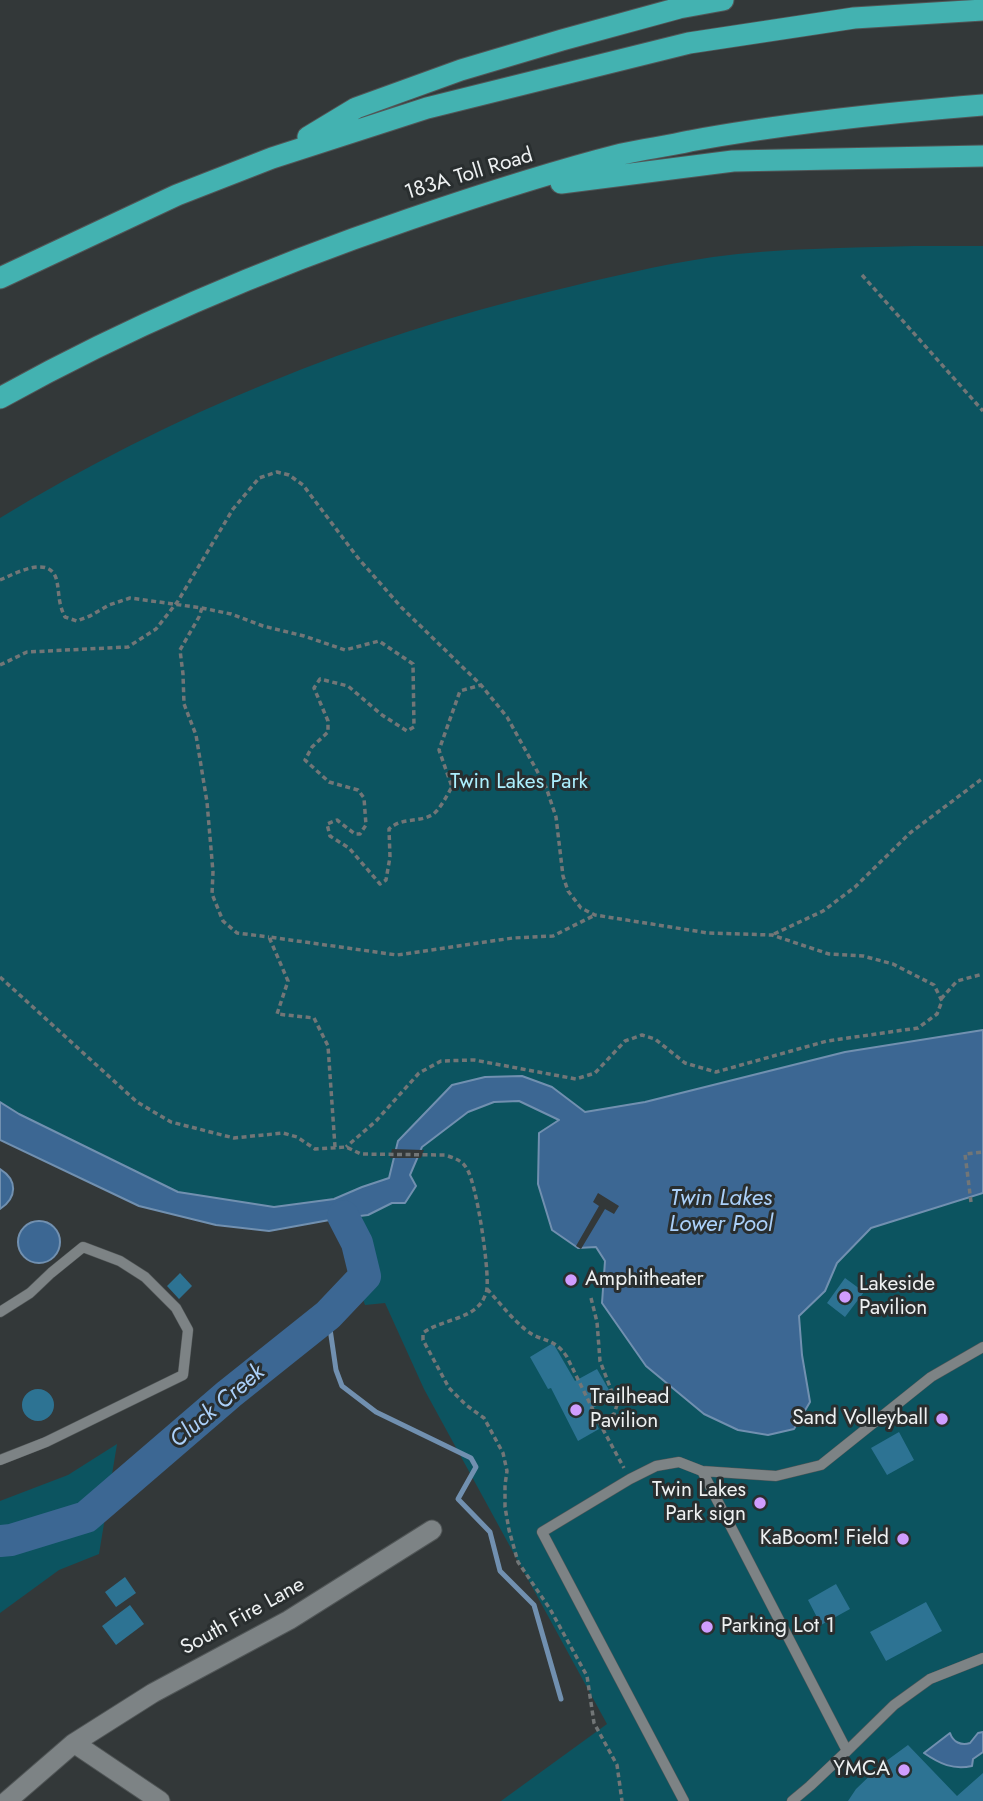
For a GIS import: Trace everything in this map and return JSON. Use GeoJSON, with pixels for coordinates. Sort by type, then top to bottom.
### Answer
{"type":"FeatureCollection","features":[{"type":"Feature","properties":{"kind":"highway"},"geometry":{"type":"LineString","coordinates":[[272,158],[356,108],[461,70],[679,8],[723,0]]}},
{"type":"Feature","properties":{"kind":"highway"},"geometry":{"type":"LineString","coordinates":[[0,278],[177,195],[272,158],[427,108],[689,43],[854,18],[983,10]]}},
{"type":"Feature","properties":{"kind":"highway","name":"183A Toll Road"},"geometry":{"type":"LineString","coordinates":[[0,398],[139,327],[229,286],[339,243],[499,190],[624,154],[748,130],[891,112],[983,105]]}},
{"type":"Feature","properties":{"kind":"highway"},"geometry":{"type":"LineString","coordinates":[[499,190],[733,161],[983,156]]}},
{"type":"Feature","properties":{"kind":"street","name":"South Fire Lane"},"geometry":{"type":"LineString","coordinates":[[7,1801],[74,1743],[153,1693],[289,1620],[432,1530]]}},
{"type":"Feature","properties":{"kind":"street"},"geometry":{"type":"LineString","coordinates":[[74,1743],[160,1801]]}},
{"type":"Feature","properties":{"kind":"lane"},"geometry":{"type":"LineString","coordinates":[[0,1312],[30,1293],[83,1248],[120,1261],[145,1277],[176,1308],[188,1330],[183,1375],[46,1442],[0,1460]]}},
{"type":"Feature","properties":{"kind":"lane"},"geometry":{"type":"LineString","coordinates":[[684,1801],[542,1532],[656,1466],[679,1462],[702,1471],[776,1476],[821,1465],[931,1377],[983,1347]]}},
{"type":"Feature","properties":{"kind":"lane"},"geometry":{"type":"LineString","coordinates":[[702,1471],[847,1751]]}},
{"type":"Feature","properties":{"kind":"lane"},"geometry":{"type":"LineString","coordinates":[[792,1801],[894,1705],[930,1679],[983,1658]]}},
{"type":"Feature","properties":{"kind":"path"},"geometry":{"type":"LineString","coordinates":[[862,275],[983,411]]}},
{"type":"Feature","properties":{"kind":"path"},"geometry":{"type":"LineString","coordinates":[[0,665],[27,652],[128,647],[156,629],[175,604],[233,509],[259,478],[277,472],[289,475],[303,485],[358,558],[401,607],[481,685],[507,717],[546,787],[556,817],[563,876],[568,891],[582,908],[595,915],[708,933],[772,935],[829,954],[863,956],[893,964],[934,985],[942,1002],[937,1014],[918,1028],[827,1041],[716,1072],[685,1063],[655,1039],[642,1035],[625,1041],[595,1073],[576,1079],[474,1060],[441,1061],[419,1073],[376,1121],[346,1147]]}},
{"type":"Feature","properties":{"kind":"path"},"geometry":{"type":"LineString","coordinates":[[0,580],[36,566],[48,568],[55,575],[60,606],[65,617],[77,621],[130,598],[231,614],[345,650],[379,641],[413,664],[414,727],[407,731],[382,715],[348,686],[320,679],[314,688],[328,721],[328,732],[312,747],[305,760],[329,782],[359,790],[364,798],[366,825],[360,834],[355,834],[337,820],[327,824],[330,836],[349,848],[380,884],[386,880],[390,857],[389,829],[396,822],[418,820],[435,814],[452,787],[439,750],[460,691],[481,685]]}},
{"type":"Feature","properties":{"kind":"path"},"geometry":{"type":"LineString","coordinates":[[202,608],[180,650],[184,704],[196,735],[207,802],[213,872],[212,894],[223,920],[237,933],[397,955],[513,938],[553,936],[595,915]]}},
{"type":"Feature","properties":{"kind":"path"},"geometry":{"type":"LineString","coordinates":[[772,935],[824,911],[855,887],[911,833],[983,778]]}},
{"type":"Feature","properties":{"kind":"path"},"geometry":{"type":"LineString","coordinates":[[268,937],[288,981],[277,1014],[314,1018],[328,1046],[335,1148]]}},
{"type":"Feature","properties":{"kind":"path"},"geometry":{"type":"LineString","coordinates":[[941,999],[957,981],[983,974]]}},
{"type":"Feature","properties":{"kind":"path"},"geometry":{"type":"LineString","coordinates":[[0,977],[137,1102],[171,1122],[234,1138],[283,1133],[297,1137],[315,1149],[346,1147],[360,1154],[445,1155],[457,1158],[469,1171],[483,1236],[487,1289],[482,1303],[471,1311],[429,1328],[424,1333],[423,1340],[449,1388],[484,1418],[503,1453],[507,1471],[505,1507],[518,1562],[550,1609],[587,1676],[594,1723],[617,1765],[622,1801]]}},
{"type":"Feature","properties":{"kind":"path"},"geometry":{"type":"LineString","coordinates":[[971,1202],[965,1154],[983,1152]]}},
{"type":"Feature","properties":{"kind":"path"},"geometry":{"type":"LineString","coordinates":[[487,1289],[523,1328],[535,1337],[554,1342],[561,1348],[630,1479]]}},
{"type":"Feature","properties":{"kind":"path"},"geometry":{"type":"LineString","coordinates":[[591,1298],[597,1322],[600,1361],[617,1405],[614,1414],[600,1424]]}},
{"type":"Feature","properties":{"kind":"green space","name":"Twin Lakes Park"},"geometry":{"type":"Polygon","coordinates":[[[983,246],[983,1801],[501,1801],[607,1724],[424,1389],[385,1303],[365,1305],[335,1219],[314,1201],[274,1207],[178,1192],[19,1114],[0,1102],[0,518],[131,445],[267,383],[337,356],[479,310],[612,277],[713,257],[788,250],[983,246]]]}},
{"type":"Feature","properties":{"kind":"green space"},"geometry":{"type":"Polygon","coordinates":[[[117,1444],[99,1554],[59,1570],[0,1613],[0,1501],[68,1475],[117,1444]]]}},
{"type":"Feature","properties":{"kind":"water","name":"Twin Lakes Lower Pool"},"geometry":{"type":"Polygon","coordinates":[[[983,1030],[983,1193],[871,1228],[837,1263],[825,1291],[799,1316],[810,1402],[794,1429],[768,1435],[738,1430],[704,1414],[646,1366],[602,1303],[605,1261],[596,1247],[578,1248],[552,1230],[538,1184],[539,1133],[559,1120],[519,1101],[494,1102],[468,1112],[422,1147],[410,1175],[416,1186],[405,1203],[392,1203],[368,1215],[269,1231],[216,1225],[139,1206],[0,1140],[0,1102],[19,1114],[178,1192],[274,1207],[334,1199],[389,1178],[398,1141],[452,1085],[485,1077],[522,1076],[552,1087],[585,1112],[645,1102],[845,1052],[983,1030]]]}},
{"type":"Feature","properties":{"kind":"water"},"geometry":{"type":"Polygon","coordinates":[[[0,1169],[10,1178],[13,1189],[10,1200],[0,1209],[0,1169]]]}},
{"type":"Feature","properties":{"kind":"water"},"geometry":{"type":"Polygon","coordinates":[[[39,1221],[54,1227],[60,1242],[54,1257],[39,1263],[24,1257],[18,1242],[24,1227],[39,1221]]]}},
{"type":"Feature","properties":{"kind":"water"},"geometry":{"type":"Polygon","coordinates":[[[983,1732],[983,1752],[973,1759],[972,1766],[947,1765],[924,1753],[950,1733],[955,1741],[964,1744],[970,1743],[978,1733],[983,1732]]]}},
{"type":"Feature","properties":{"kind":"pier"},"geometry":{"type":"Polygon","coordinates":[[[392,1149],[424,1150],[421,1158],[390,1158],[392,1149]]]}},
{"type":"Feature","properties":{"kind":"pier"},"geometry":{"type":"Polygon","coordinates":[[[598,1193],[619,1206],[614,1214],[605,1209],[581,1249],[576,1246],[599,1206],[593,1202],[598,1193]]]}},
{"type":"Feature","properties":{"kind":"building"},"geometry":{"type":"Polygon","coordinates":[[[180,1273],[192,1286],[179,1299],[167,1286],[180,1273]]]}},
{"type":"Feature","properties":{"kind":"building","name":"Lakeside Pavilion"},"geometry":{"type":"Polygon","coordinates":[[[845,1278],[864,1292],[845,1317],[827,1303],[845,1278]]]}},
{"type":"Feature","properties":{"kind":"building"},"geometry":{"type":"Polygon","coordinates":[[[553,1343],[575,1381],[597,1369],[613,1397],[589,1410],[599,1429],[578,1441],[551,1388],[548,1389],[530,1357],[553,1343]]]}},
{"type":"Feature","properties":{"kind":"building"},"geometry":{"type":"Polygon","coordinates":[[[38,1389],[49,1394],[54,1405],[49,1416],[38,1421],[27,1416],[22,1405],[27,1394],[38,1389]]]}},
{"type":"Feature","properties":{"kind":"building"},"geometry":{"type":"Polygon","coordinates":[[[899,1432],[914,1460],[887,1475],[871,1448],[899,1432]]]}},
{"type":"Feature","properties":{"kind":"building"},"geometry":{"type":"Polygon","coordinates":[[[125,1577],[136,1593],[116,1607],[105,1592],[125,1577]]]}},
{"type":"Feature","properties":{"kind":"building"},"geometry":{"type":"Polygon","coordinates":[[[836,1584],[850,1609],[821,1625],[808,1600],[836,1584]]]}},
{"type":"Feature","properties":{"kind":"building"},"geometry":{"type":"Polygon","coordinates":[[[926,1602],[942,1631],[886,1661],[870,1632],[926,1602]]]}},
{"type":"Feature","properties":{"kind":"building"},"geometry":{"type":"Polygon","coordinates":[[[130,1605],[144,1624],[116,1645],[102,1626],[130,1605]]]}},
{"type":"Feature","properties":{"kind":"building","name":"YMCA"},"geometry":{"type":"Polygon","coordinates":[[[908,1745],[957,1796],[983,1773],[983,1801],[848,1801],[856,1789],[882,1764],[908,1745]]]}},
{"type":"Feature","properties":{"kind":"waterway","name":"Cluck Creek"},"geometry":{"type":"LineString","coordinates":[[0,1541],[86,1517],[229,1394],[328,1315],[365,1276],[357,1243],[343,1216]]}},
{"type":"Feature","properties":{"kind":"waterway"},"geometry":{"type":"LineString","coordinates":[[328,1315],[336,1370],[342,1386],[376,1412],[471,1458],[476,1467],[458,1499],[490,1532],[500,1571],[534,1605],[561,1699]]}},
{"type":"Feature","properties":{"kind":"place","name":"Amphitheater"},"geometry":{"type":"Point","coordinates":[571,1280]}},
{"type":"Feature","properties":{"kind":"place","name":"Lakeside Pavilion"},"geometry":{"type":"Point","coordinates":[845,1297]}},
{"type":"Feature","properties":{"kind":"place","name":"Trailhead Pavilion"},"geometry":{"type":"Point","coordinates":[576,1410]}},
{"type":"Feature","properties":{"kind":"place","name":"Sand Volleyball"},"geometry":{"type":"Point","coordinates":[942,1419]}},
{"type":"Feature","properties":{"kind":"place","name":"Twin Lakes Park sign"},"geometry":{"type":"Point","coordinates":[760,1503]}},
{"type":"Feature","properties":{"kind":"place","name":"KaBoom! Field"},"geometry":{"type":"Point","coordinates":[903,1539]}},
{"type":"Feature","properties":{"kind":"place","name":"Parking Lot 1"},"geometry":{"type":"Point","coordinates":[707,1627]}},
{"type":"Feature","properties":{"kind":"place","name":"YMCA"},"geometry":{"type":"Point","coordinates":[904,1770]}}]}
